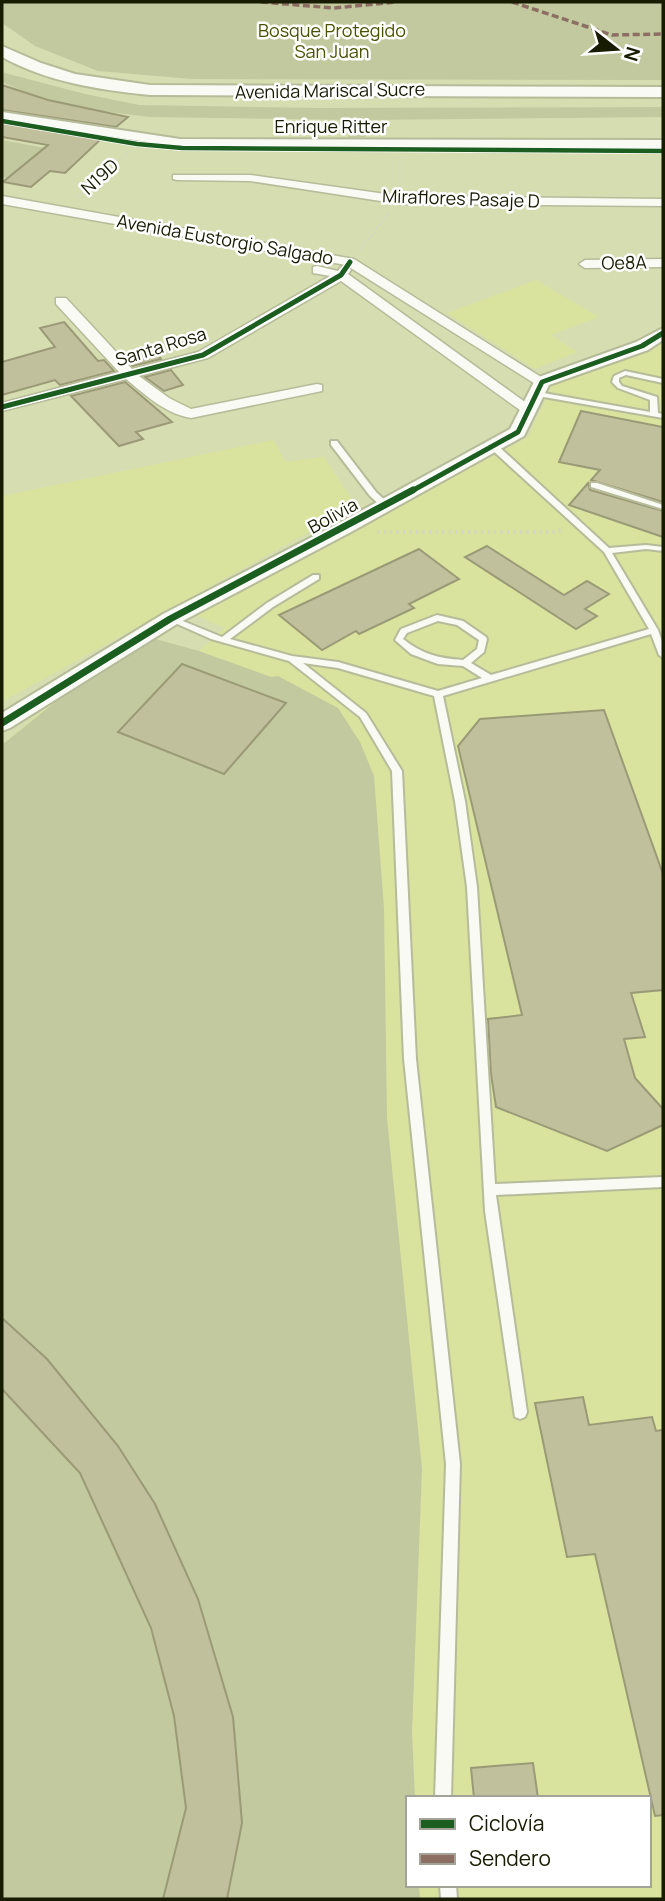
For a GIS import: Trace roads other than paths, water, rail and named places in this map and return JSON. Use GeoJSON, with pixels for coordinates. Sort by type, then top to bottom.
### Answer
{"type":"FeatureCollection","features":[{"type":"Feature","properties":{"kind":"main road"},"geometry":{"type":"LineString","coordinates":[[2,43],[67,70],[141,86],[308,91]]}},
{"type":"Feature","properties":{"kind":"main road","name":"Avenida Mariscal Sucre"},"geometry":{"type":"LineString","coordinates":[[2,51],[32,65],[128,88],[221,97],[308,91],[663,92]]}},
{"type":"Feature","properties":{"kind":"main road","name":"Avenida Mariscal Sucre"},"geometry":{"type":"LineString","coordinates":[[7,69],[36,80],[120,97],[663,102]]}},
{"type":"Feature","properties":{"kind":"street","name":"Enrique Ritter"},"geometry":{"type":"LineString","coordinates":[[2,116],[180,143],[663,144]]}},
{"type":"Feature","properties":{"kind":"street","name":"Enrique Ritter"},"geometry":{"type":"LineString","coordinates":[[2,121],[137,144],[182,148],[663,151]]}},
{"type":"Feature","properties":{"kind":"street","name":"Miraflores Pasaje D"},"geometry":{"type":"LineString","coordinates":[[177,177],[250,178],[400,201],[663,203]]}},
{"type":"Feature","properties":{"kind":"street","name":"Avenida Eustorgio Salgado"},"geometry":{"type":"LineString","coordinates":[[2,200],[350,262],[536,395]]}},
{"type":"Feature","properties":{"kind":"street","name":"Avenida Eustorgio Salgado"},"geometry":{"type":"LineString","coordinates":[[2,214],[256,260]]}},
{"type":"Feature","properties":{"kind":"street","name":"Santa Rosa"},"geometry":{"type":"LineString","coordinates":[[2,407],[203,355],[341,275],[350,262]]}},
{"type":"Feature","properties":{"kind":"street","name":"Oe8A"},"geometry":{"type":"LineString","coordinates":[[585,264],[663,263]]}},
{"type":"Feature","properties":{"kind":"street","name":"Avenida Eustorgio Salgado"},"geometry":{"type":"LineString","coordinates":[[296,267],[341,275],[536,395]]}},
{"type":"Feature","properties":{"kind":"street"},"geometry":{"type":"LineString","coordinates":[[61,302],[128,374],[182,411],[193,414],[317,388]]}},
{"type":"Feature","properties":{"kind":"street"},"geometry":{"type":"LineString","coordinates":[[536,395],[642,346],[663,333]]}},
{"type":"Feature","properties":{"kind":"street","name":"Bolivia"},"geometry":{"type":"LineString","coordinates":[[2,723],[170,619],[518,432],[536,395]]}},
{"type":"Feature","properties":{"kind":"lane"},"geometry":{"type":"LineString","coordinates":[[654,415],[654,399],[620,387],[615,382],[616,377],[625,373],[663,381]]}},
{"type":"Feature","properties":{"kind":"lane"},"geometry":{"type":"LineString","coordinates":[[536,395],[663,416]]}},
{"type":"Feature","properties":{"kind":"lane"},"geometry":{"type":"LineString","coordinates":[[334,443],[373,494],[385,505]]}},
{"type":"Feature","properties":{"kind":"lane"},"geometry":{"type":"LineString","coordinates":[[493,446],[607,551],[653,630],[663,655]]}},
{"type":"Feature","properties":{"kind":"lane"},"geometry":{"type":"LineString","coordinates":[[594,485],[663,507]]}},
{"type":"Feature","properties":{"kind":"lane"},"geometry":{"type":"LineString","coordinates":[[607,551],[646,547],[663,549]]}},
{"type":"Feature","properties":{"kind":"lane"},"geometry":{"type":"LineString","coordinates":[[223,640],[270,605],[316,577]]}},
{"type":"Feature","properties":{"kind":"lane"},"geometry":{"type":"LineString","coordinates":[[170,619],[223,640],[292,659],[338,665],[438,694],[653,630]]}},
{"type":"Feature","properties":{"kind":"lane"},"geometry":{"type":"LineString","coordinates":[[466,663],[481,650],[483,639],[460,623],[432,619],[400,636],[399,640],[414,652],[438,661],[466,663],[490,679]]}},
{"type":"Feature","properties":{"kind":"lane"},"geometry":{"type":"LineString","coordinates":[[292,659],[363,715],[397,771],[410,1059],[453,1464],[443,1796]]}},
{"type":"Feature","properties":{"kind":"lane"},"geometry":{"type":"LineString","coordinates":[[438,694],[460,802],[472,887],[491,1191],[520,1412]]}},
{"type":"Feature","properties":{"kind":"lane"},"geometry":{"type":"LineString","coordinates":[[491,1191],[663,1182]]}},
{"type":"Feature","properties":{"kind":"park label","name":"Bosque Protegido San Juan"},"geometry":{"type":"Point","coordinates":[332,41]}}]}
